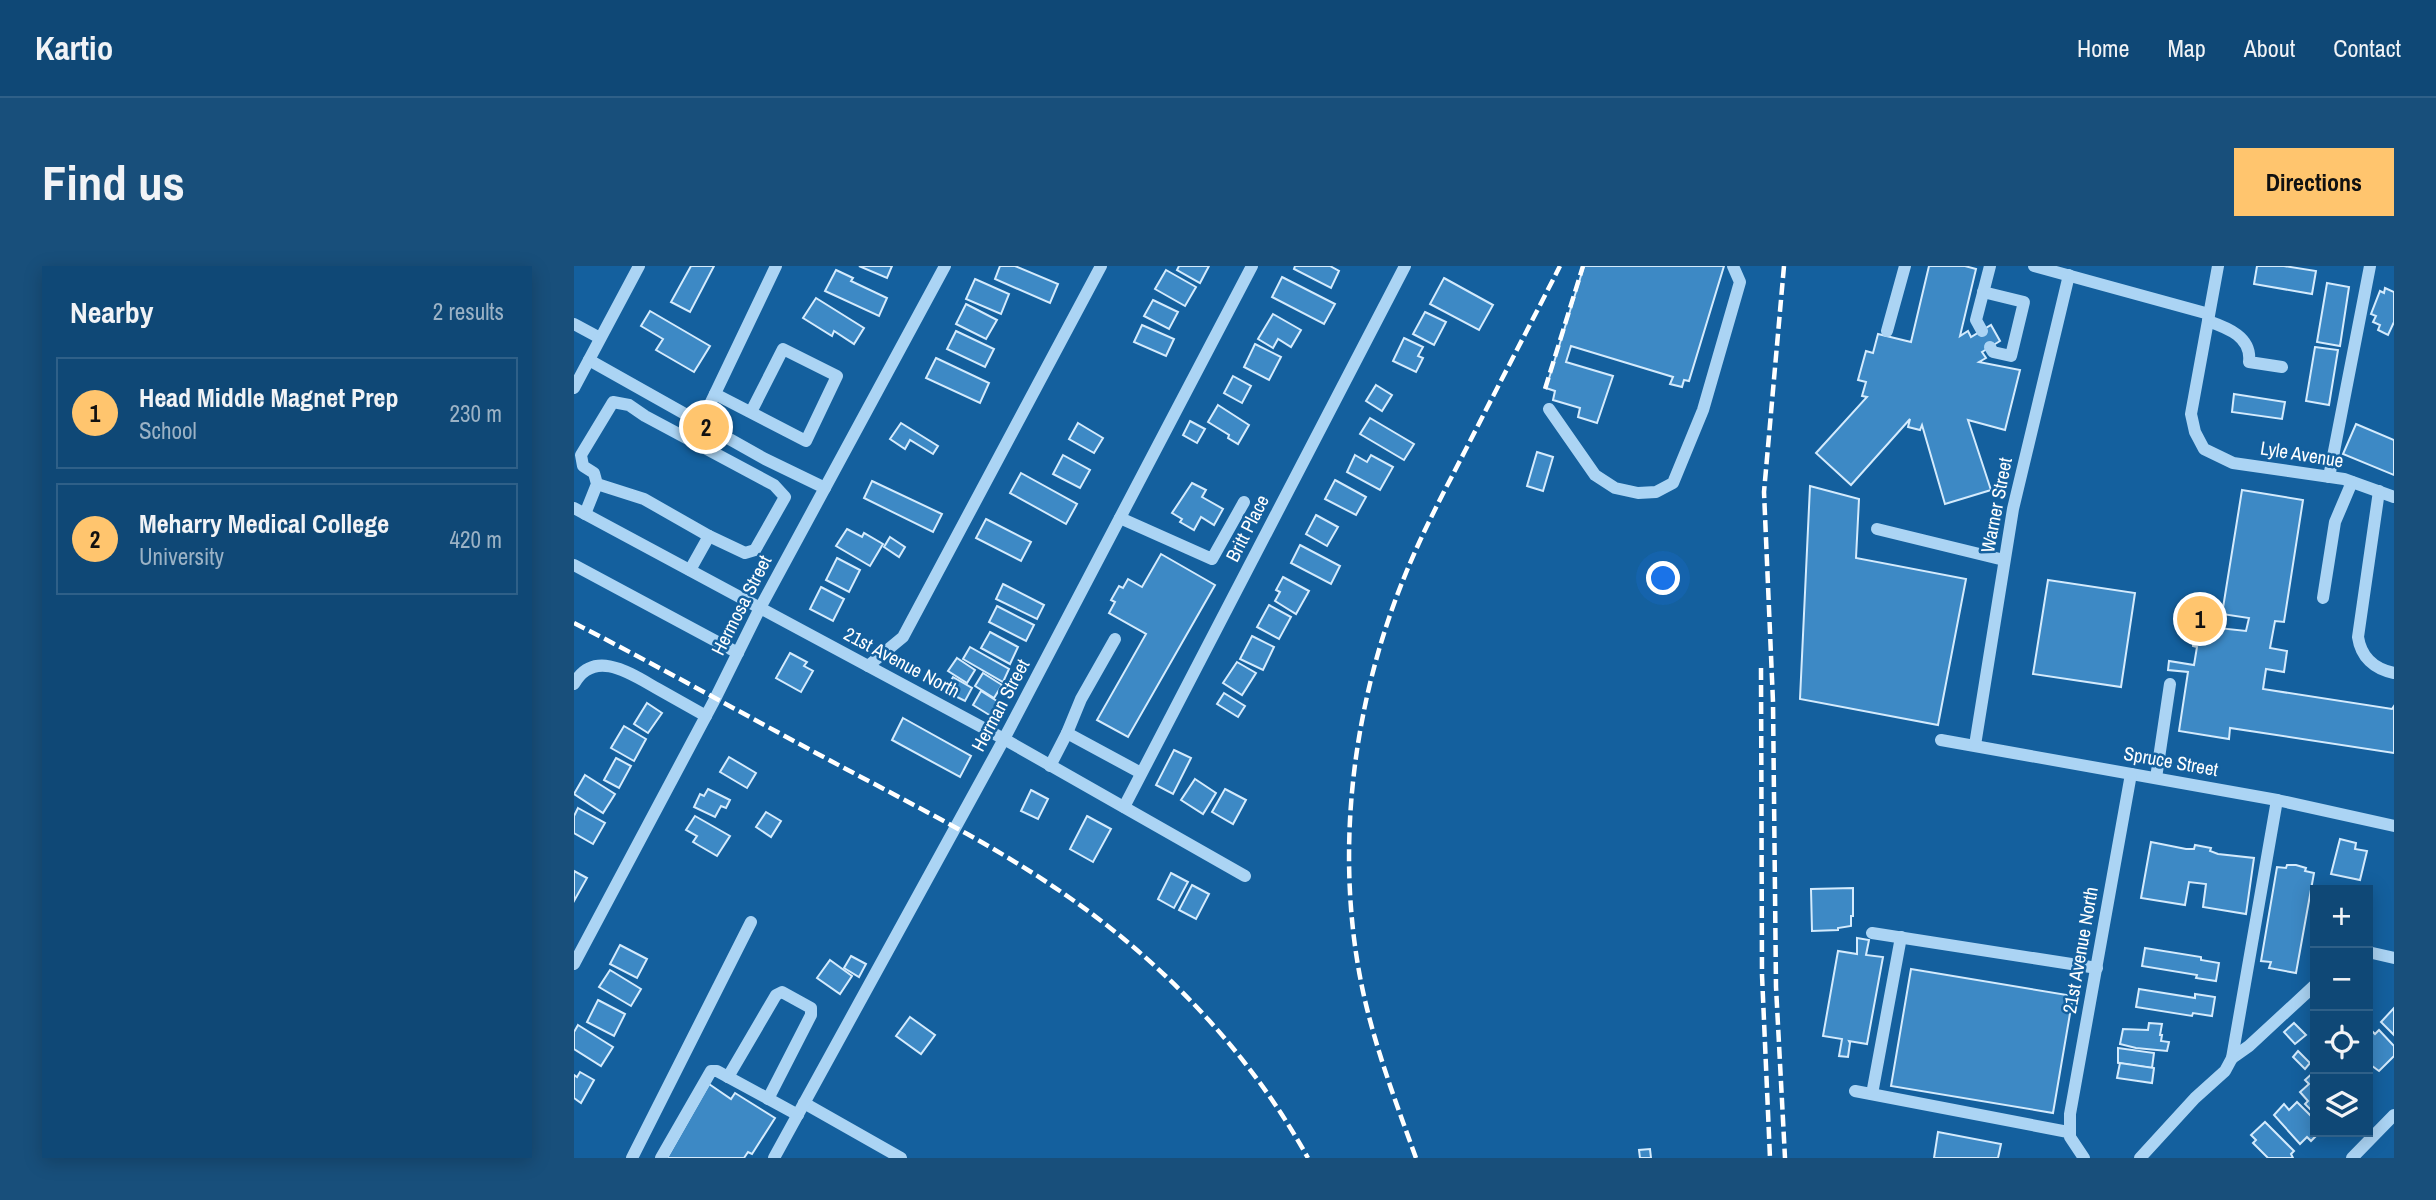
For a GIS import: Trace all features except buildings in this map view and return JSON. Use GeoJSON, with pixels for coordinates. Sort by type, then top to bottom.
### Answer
{"type":"FeatureCollection","features":[{"type":"Feature","properties":{"kind":"street"},"geometry":{"type":"LineString","coordinates":[[575,382],[639,266]]}},
{"type":"Feature","properties":{"kind":"street"},"geometry":{"type":"LineString","coordinates":[[701,423],[776,266]]}},
{"type":"Feature","properties":{"kind":"street","name":"Hermosa Street"},"geometry":{"type":"LineString","coordinates":[[574,964],[706,716],[760,608],[945,266]]}},
{"type":"Feature","properties":{"kind":"street"},"geometry":{"type":"LineString","coordinates":[[868,666],[903,637],[1101,266]]}},
{"type":"Feature","properties":{"kind":"street","name":"Herman Street"},"geometry":{"type":"LineString","coordinates":[[774,1158],[1004,740],[1252,266]]}},
{"type":"Feature","properties":{"kind":"street","name":"Britt Place"},"geometry":{"type":"LineString","coordinates":[[1124,807],[1405,266]]}},
{"type":"Feature","properties":{"kind":"street"},"geometry":{"type":"LineString","coordinates":[[1549,409],[1595,475],[1615,488],[1638,493],[1656,492],[1673,483],[1703,410],[1740,282],[1733,266]]}},
{"type":"Feature","properties":{"kind":"street"},"geometry":{"type":"LineString","coordinates":[[1887,331],[1905,266]]}},
{"type":"Feature","properties":{"kind":"street"},"geometry":{"type":"LineString","coordinates":[[1982,331],[1976,320],[1990,266]]}},
{"type":"Feature","properties":{"kind":"street"},"geometry":{"type":"LineString","coordinates":[[2035,266],[2066,272],[2208,317],[2238,335],[2248,348],[2249,362],[2282,367]]}},
{"type":"Feature","properties":{"kind":"street"},"geometry":{"type":"LineString","coordinates":[[2208,317],[2218,266]]}},
{"type":"Feature","properties":{"kind":"street"},"geometry":{"type":"LineString","coordinates":[[2329,477],[2370,266]]}},
{"type":"Feature","properties":{"kind":"street","name":"Warner Street"},"geometry":{"type":"LineString","coordinates":[[1975,745],[2021,470],[2066,272]]}},
{"type":"Feature","properties":{"kind":"street"},"geometry":{"type":"LineString","coordinates":[[1983,292],[2024,302],[2011,356],[1993,352],[1990,347]]}},
{"type":"Feature","properties":{"kind":"street","name":"Lyle Avenue"},"geometry":{"type":"LineString","coordinates":[[2208,317],[2191,414],[2195,432],[2204,449],[2233,463],[2329,477],[2394,497]]}},
{"type":"Feature","properties":{"kind":"street"},"geometry":{"type":"LineString","coordinates":[[574,324],[600,338]]}},
{"type":"Feature","properties":{"kind":"street"},"geometry":{"type":"LineString","coordinates":[[715,394],[806,440],[837,376],[783,349],[751,412]]}},
{"type":"Feature","properties":{"kind":"street"},"geometry":{"type":"LineString","coordinates":[[589,359],[765,459],[825,488]]}},
{"type":"Feature","properties":{"kind":"street"},"geometry":{"type":"LineString","coordinates":[[580,511],[597,484],[594,473],[583,466],[581,455],[613,402],[629,405],[781,490],[785,498],[755,550],[745,553],[644,499],[597,484]]}},
{"type":"Feature","properties":{"kind":"street"},"geometry":{"type":"LineString","coordinates":[[2323,598],[2335,522],[2351,482]]}},
{"type":"Feature","properties":{"kind":"street"},"geometry":{"type":"LineString","coordinates":[[2379,491],[2358,637],[2362,653],[2386,671],[2394,673]]}},
{"type":"Feature","properties":{"kind":"street"},"geometry":{"type":"LineString","coordinates":[[1120,518],[1212,559],[1244,502]]}},
{"type":"Feature","properties":{"kind":"street","name":"21st Avenue North"},"geometry":{"type":"LineString","coordinates":[[580,511],[1004,740],[1245,876]]}},
{"type":"Feature","properties":{"kind":"street"},"geometry":{"type":"LineString","coordinates":[[1877,528],[2004,560]]}},
{"type":"Feature","properties":{"kind":"street"},"geometry":{"type":"LineString","coordinates":[[690,570],[709,536]]}},
{"type":"Feature","properties":{"kind":"street"},"geometry":{"type":"LineString","coordinates":[[574,565],[738,653]]}},
{"type":"Feature","properties":{"kind":"street"},"geometry":{"type":"LineString","coordinates":[[1050,766],[1081,699],[1115,639]]}},
{"type":"Feature","properties":{"kind":"street"},"geometry":{"type":"LineString","coordinates":[[574,684],[580,673],[592,667],[607,666],[623,670],[706,716]]}},
{"type":"Feature","properties":{"kind":"street"},"geometry":{"type":"LineString","coordinates":[[2157,778],[2171,684]]}},
{"type":"Feature","properties":{"kind":"street"},"geometry":{"type":"LineString","coordinates":[[1067,733],[1141,773]]}},
{"type":"Feature","properties":{"kind":"street","name":"Spruce Street"},"geometry":{"type":"LineString","coordinates":[[1941,740],[2277,800],[2394,827]]}},
{"type":"Feature","properties":{"kind":"street","name":"21st Avenue North"},"geometry":{"type":"LineString","coordinates":[[2068,1132],[2131,774]]}},
{"type":"Feature","properties":{"kind":"street"},"geometry":{"type":"LineString","coordinates":[[2140,1158],[2195,1098],[2225,1071],[2232,1058],[2277,800]]}},
{"type":"Feature","properties":{"kind":"street"},"geometry":{"type":"LineString","coordinates":[[632,1158],[751,922]]}},
{"type":"Feature","properties":{"kind":"street"},"geometry":{"type":"LineString","coordinates":[[1872,933],[2096,968]]}},
{"type":"Feature","properties":{"kind":"street"},"geometry":{"type":"LineString","coordinates":[[1872,1094],[1901,937]]}},
{"type":"Feature","properties":{"kind":"street"},"geometry":{"type":"LineString","coordinates":[[2373,953],[2394,958]]}},
{"type":"Feature","properties":{"kind":"street"},"geometry":{"type":"LineString","coordinates":[[2232,1058],[2249,1046],[2310,990]]}},
{"type":"Feature","properties":{"kind":"street"},"geometry":{"type":"LineString","coordinates":[[728,1077],[776,995],[782,992],[811,1008],[811,1015],[768,1099]]}},
{"type":"Feature","properties":{"kind":"street"},"geometry":{"type":"LineString","coordinates":[[661,1158],[711,1071],[717,1071],[798,1115]]}},
{"type":"Feature","properties":{"kind":"street"},"geometry":{"type":"LineString","coordinates":[[1855,1091],[2068,1132],[2084,1158]]}},
{"type":"Feature","properties":{"kind":"street"},"geometry":{"type":"LineString","coordinates":[[804,1103],[901,1158]]}},
{"type":"Feature","properties":{"kind":"street"},"geometry":{"type":"LineString","coordinates":[[2352,1158],[2394,1115]]}},
{"type":"Feature","properties":{"kind":"railway"},"geometry":{"type":"LineString","coordinates":[[1416,1158],[1372,1027],[1361,982],[1353,930],[1349,878],[1350,825],[1362,719],[1389,617],[1415,553],[1560,266]]}},
{"type":"Feature","properties":{"kind":"railway"},"geometry":{"type":"LineString","coordinates":[[1545,389],[1583,266]]}},
{"type":"Feature","properties":{"kind":"railway"},"geometry":{"type":"LineString","coordinates":[[1784,266],[1764,492],[1773,702],[1776,987],[1785,1158]]}},
{"type":"Feature","properties":{"kind":"railway"},"geometry":{"type":"LineString","coordinates":[[574,623],[952,826],[1012,860],[1070,898],[1140,952],[1204,1014],[1260,1083],[1308,1158]]}},
{"type":"Feature","properties":{"kind":"railway"},"geometry":{"type":"LineString","coordinates":[[1761,668],[1762,975],[1770,1158]]}},
{"type":"Feature","properties":{"kind":"place","name":"Meharry Medical College"},"geometry":{"type":"Point","coordinates":[706,427]}},
{"type":"Feature","properties":{"kind":"place","name":"Head Middle Magnet Prep"},"geometry":{"type":"Point","coordinates":[2200,619]}}]}
